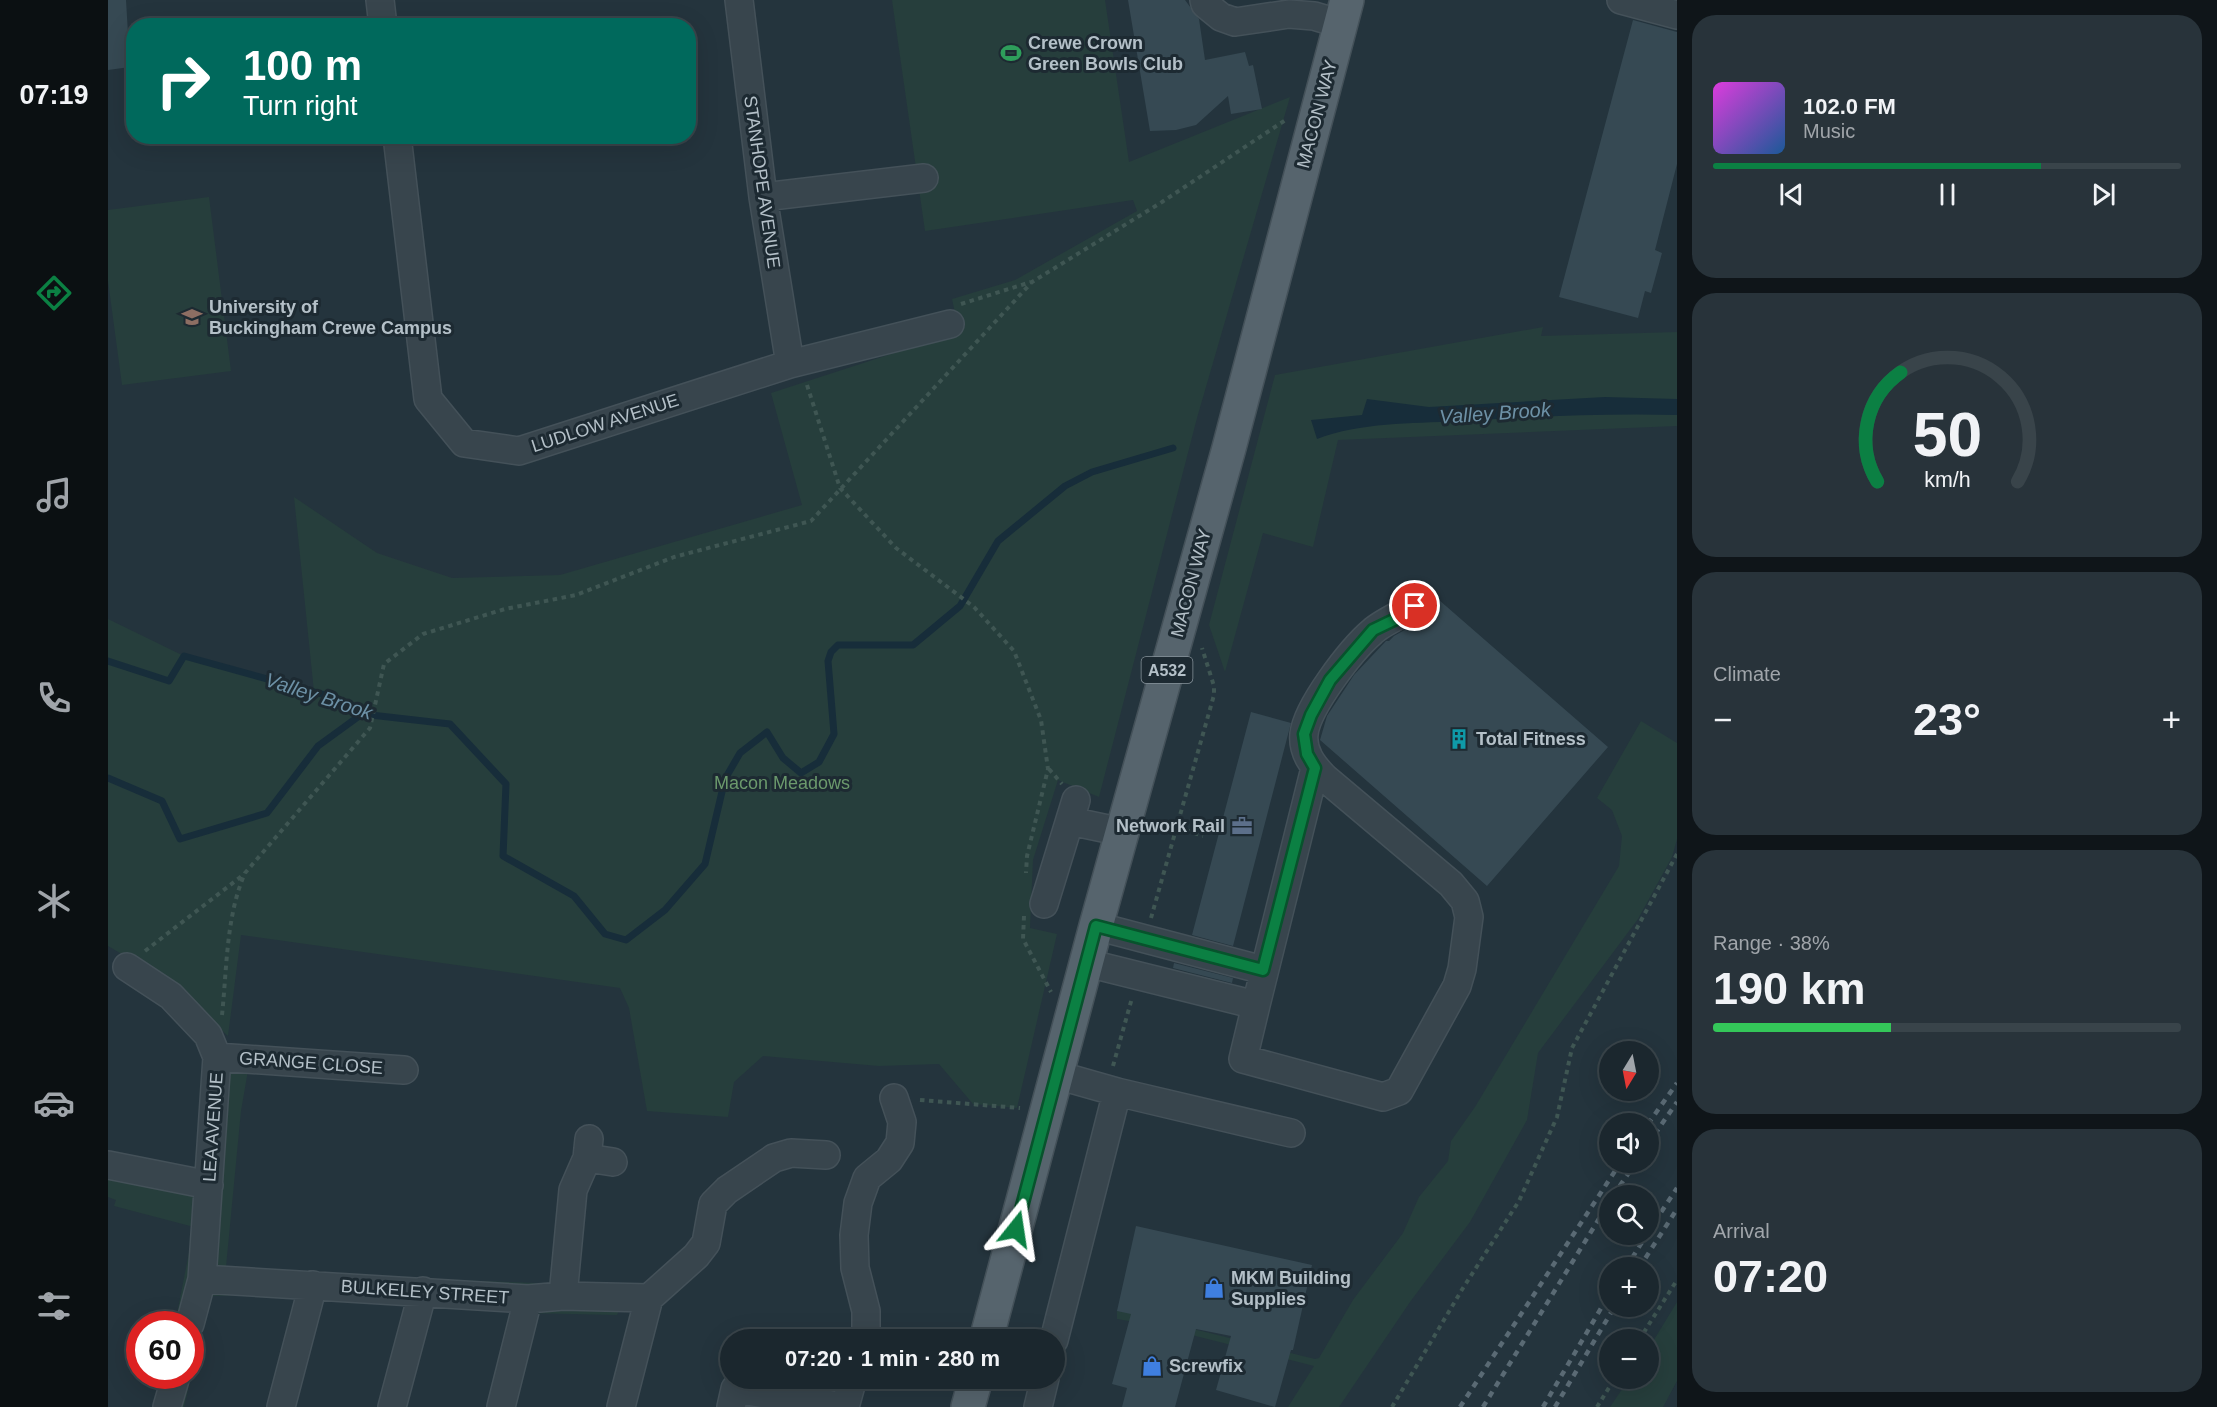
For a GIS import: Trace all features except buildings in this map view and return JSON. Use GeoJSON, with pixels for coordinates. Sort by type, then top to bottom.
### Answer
{"type":"FeatureCollection","features":[{"type":"Feature","properties":{"kind":"main road","name":"MACON WAY"},"geometry":{"type":"LineString","coordinates":[[989,1329],[1344,12]]}},
{"type":"Feature","properties":{"kind":"main road"},"geometry":{"type":"LineString","coordinates":[[968,1407],[973,1389]]}},
{"type":"Feature","properties":{"kind":"street"},"geometry":{"type":"LineString","coordinates":[[380,0],[382,18]]}},
{"type":"Feature","properties":{"kind":"street","name":"STANHOPE AVENUE"},"geometry":{"type":"LineString","coordinates":[[739,0],[763,197],[790,364]]}},
{"type":"Feature","properties":{"kind":"street"},"geometry":{"type":"LineString","coordinates":[[1204,0],[1205,4],[1221,17],[1235,22],[1289,14],[1314,16],[1344,12]]}},
{"type":"Feature","properties":{"kind":"street"},"geometry":{"type":"LineString","coordinates":[[1621,0],[1677,15]]}},
{"type":"Feature","properties":{"kind":"street","name":"LUDLOW AVENUE"},"geometry":{"type":"LineString","coordinates":[[398,144],[428,399],[464,443],[519,451],[790,364],[950,324]]}},
{"type":"Feature","properties":{"kind":"street"},"geometry":{"type":"LineString","coordinates":[[763,197],[924,178]]}},
{"type":"Feature","properties":{"kind":"street"},"geometry":{"type":"LineString","coordinates":[[1315,768],[1263,970],[1243,1059],[1383,1097],[1399,1091],[1457,986],[1462,969],[1469,917],[1465,901],[1451,884],[1315,768],[1307,754],[1304,734],[1311,715],[1330,680],[1373,630],[1400,617],[1415,606]]}},
{"type":"Feature","properties":{"kind":"street"},"geometry":{"type":"LineString","coordinates":[[1034,909],[1073,810],[1122,832]]}},
{"type":"Feature","properties":{"kind":"street"},"geometry":{"type":"LineString","coordinates":[[1096,926],[1263,970]]}},
{"type":"Feature","properties":{"kind":"street","name":"LEA AVENUE"},"geometry":{"type":"LineString","coordinates":[[135,960],[208,1035],[217,1057],[202,1279],[193,1311]]}},
{"type":"Feature","properties":{"kind":"street"},"geometry":{"type":"LineString","coordinates":[[1087,963],[1256,1005]]}},
{"type":"Feature","properties":{"kind":"street","name":"GRANGE CLOSE"},"geometry":{"type":"LineString","coordinates":[[217,1057],[404,1070]]}},
{"type":"Feature","properties":{"kind":"street"},"geometry":{"type":"LineString","coordinates":[[1057,1075],[1117,1092],[1291,1133]]}},
{"type":"Feature","properties":{"kind":"street"},"geometry":{"type":"LineString","coordinates":[[1057,1329],[1117,1092]]}},
{"type":"Feature","properties":{"kind":"street"},"geometry":{"type":"LineString","coordinates":[[866,1329],[866,1311],[855,1268],[854,1235],[858,1203],[867,1178],[889,1160],[900,1143],[902,1122],[894,1098]]}},
{"type":"Feature","properties":{"kind":"street"},"geometry":{"type":"LineString","coordinates":[[563,1296],[573,1190],[596,1153]]}},
{"type":"Feature","properties":{"kind":"street"},"geometry":{"type":"LineString","coordinates":[[621,1407],[649,1298],[696,1256],[706,1243],[713,1204],[727,1190],[774,1158],[791,1153],[826,1155]]}},
{"type":"Feature","properties":{"kind":"street"},"geometry":{"type":"LineString","coordinates":[[108,1166],[209,1185]]}},
{"type":"Feature","properties":{"kind":"street","name":"BULKELEY STREET"},"geometry":{"type":"LineString","coordinates":[[202,1279],[528,1299],[563,1296],[649,1298]]}},
{"type":"Feature","properties":{"kind":"street"},"geometry":{"type":"LineString","coordinates":[[281,1407],[313,1285]]}},
{"type":"Feature","properties":{"kind":"street"},"geometry":{"type":"LineString","coordinates":[[392,1407],[423,1292]]}},
{"type":"Feature","properties":{"kind":"street"},"geometry":{"type":"LineString","coordinates":[[501,1407],[528,1299]]}},
{"type":"Feature","properties":{"kind":"street"},"geometry":{"type":"LineString","coordinates":[[167,1407],[172,1389]]}},
{"type":"Feature","properties":{"kind":"street"},"geometry":{"type":"LineString","coordinates":[[735,1392],[845,1407],[850,1389]]}},
{"type":"Feature","properties":{"kind":"path"},"geometry":{"type":"LineString","coordinates":[[950,324],[953,306],[1032,282],[1162,202],[1292,116]]}},
{"type":"Feature","properties":{"kind":"path"},"geometry":{"type":"LineString","coordinates":[[135,960],[245,873],[370,728],[384,664],[423,634],[505,609],[576,595],[674,556],[811,521],[1032,282]]}},
{"type":"Feature","properties":{"kind":"path"},"geometry":{"type":"LineString","coordinates":[[790,364],[807,382],[840,488],[896,548],[974,607],[1014,651],[1041,720],[1048,769],[1027,856],[1026,880]]}},
{"type":"Feature","properties":{"kind":"path"},"geometry":{"type":"LineString","coordinates":[[1177,827],[1203,836]]}},
{"type":"Feature","properties":{"kind":"path"},"geometry":{"type":"LineString","coordinates":[[1392,1407],[1463,1288],[1519,1201],[1557,1117],[1572,1048],[1677,854]]}},
{"type":"Feature","properties":{"kind":"path"},"geometry":{"type":"LineString","coordinates":[[217,1057],[233,913],[237,892],[245,873]]}},
{"type":"Feature","properties":{"kind":"path"},"geometry":{"type":"LineString","coordinates":[[1034,909],[1023,939],[1055,998]]}},
{"type":"Feature","properties":{"kind":"path"},"geometry":{"type":"LineString","coordinates":[[1117,1092],[1113,1065],[1138,976]]}},
{"type":"Feature","properties":{"kind":"path"},"geometry":{"type":"LineString","coordinates":[[894,1098],[1026,1109]]}},
{"type":"Feature","properties":{"kind":"path"},"geometry":{"type":"LineString","coordinates":[[1646,1329],[1677,1280]]}},
{"type":"Feature","properties":{"kind":"path"},"geometry":{"type":"LineString","coordinates":[[1597,1407],[1608,1389]]}},
{"type":"Feature","properties":{"kind":"green space","name":"Macon Meadows"},"geometry":{"type":"Polygon","coordinates":[[[892,0],[1105,0],[1129,162],[1290,97],[1197,418],[1099,797],[1058,780],[1033,860],[1030,928],[1057,934],[1017,1108],[973,1104],[939,1064],[879,1066],[763,1056],[734,1082],[728,1117],[647,1111],[629,1008],[620,988],[241,935],[228,1036],[168,981],[108,946],[108,619],[184,656],[314,692],[294,497],[377,553],[452,578],[560,575],[802,505],[771,393],[959,332],[952,299],[1015,280],[1137,211],[1133,200],[925,231],[892,0]]]}},
{"type":"Feature","properties":{"kind":"green space"},"geometry":{"type":"Polygon","coordinates":[[[209,197],[231,371],[122,385],[108,281],[108,210],[209,197]]]}},
{"type":"Feature","properties":{"kind":"green space"},"geometry":{"type":"Polygon","coordinates":[[[1543,327],[1541,336],[1677,332],[1677,426],[1338,440],[1313,547],[1263,533],[1225,672],[1209,625],[1275,375],[1543,327]]]}},
{"type":"Feature","properties":{"kind":"green space"},"geometry":{"type":"Polygon","coordinates":[[[1641,721],[1677,743],[1677,839],[1672,857],[1638,919],[1538,1053],[1527,1120],[1470,1222],[1410,1302],[1339,1407],[1288,1407],[1314,1366],[1152,1325],[1117,1319],[1117,1311],[1143,1313],[1177,1325],[1315,1359],[1319,1358],[1353,1300],[1403,1233],[1419,1197],[1448,1161],[1451,1141],[1475,1107],[1619,866],[1622,836],[1612,810],[1597,798],[1641,721]]]}},
{"type":"Feature","properties":{"kind":"green space"},"geometry":{"type":"Polygon","coordinates":[[[217,1057],[250,1059],[241,1111],[226,1267],[564,1284],[625,1297],[617,1315],[525,1313],[467,1307],[248,1295],[210,1296],[204,1322],[204,1311],[178,1311],[194,1227],[114,1206],[116,1200],[108,1197],[108,1166],[209,1185],[217,1057]]]}},
{"type":"Feature","properties":{"kind":"green space"},"geometry":{"type":"Polygon","coordinates":[[[1677,1302],[1677,1381],[1663,1407],[1610,1407],[1622,1389],[1659,1389],[1659,1332],[1677,1302]]]}},
{"type":"Feature","properties":{"kind":"green space"},"geometry":{"type":"Polygon","coordinates":[[[158,1389],[188,1389],[184,1407],[153,1407],[158,1389]]]}},
{"type":"Feature","properties":{"kind":"water"},"geometry":{"type":"Polygon","coordinates":[[[1605,397],[1677,399],[1677,415],[1567,416],[1404,424],[1351,429],[1317,439],[1311,420],[1362,415],[1367,399],[1429,407],[1605,397]]]}},
{"type":"Feature","properties":{"kind":"waterway","name":"Valley Brook"},"geometry":{"type":"LineString","coordinates":[[108,661],[169,681],[184,656],[336,698],[362,714],[450,724],[506,784],[503,856],[574,896],[605,934],[626,940],[665,910],[705,864],[725,779],[740,753],[767,732],[783,758],[801,773],[819,762],[834,734],[828,661],[831,652],[838,645],[913,645],[960,606],[998,541],[1065,486],[1092,472],[1173,448]]}},
{"type":"Feature","properties":{"kind":"waterway"},"geometry":{"type":"LineString","coordinates":[[108,778],[162,801],[180,839],[267,813],[318,746],[362,714]]}},
{"type":"Feature","properties":{"kind":"railway"},"geometry":{"type":"LineString","coordinates":[[1656,1113],[1677,1083]]}},
{"type":"Feature","properties":{"kind":"railway"},"geometry":{"type":"LineString","coordinates":[[1659,1128],[1677,1102]]}},
{"type":"Feature","properties":{"kind":"railway"},"geometry":{"type":"LineString","coordinates":[[1460,1407],[1614,1173]]}},
{"type":"Feature","properties":{"kind":"railway"},"geometry":{"type":"LineString","coordinates":[[1620,1185],[1629,1173]]}},
{"type":"Feature","properties":{"kind":"railway"},"geometry":{"type":"LineString","coordinates":[[1659,1215],[1677,1188]]}},
{"type":"Feature","properties":{"kind":"railway"},"geometry":{"type":"LineString","coordinates":[[1646,1257],[1677,1209]]}},
{"type":"Feature","properties":{"kind":"railway"},"geometry":{"type":"LineString","coordinates":[[1483,1407],[1599,1219]]}},
{"type":"Feature","properties":{"kind":"railway"},"geometry":{"type":"LineString","coordinates":[[1633,1257],[1640,1245]]}},
{"type":"Feature","properties":{"kind":"railway"},"geometry":{"type":"LineString","coordinates":[[1543,1407],[1599,1312]]}},
{"type":"Feature","properties":{"kind":"railway"},"geometry":{"type":"LineString","coordinates":[[1555,1407],[1608,1317]]}},
{"type":"Feature","properties":{"kind":"place","name":"Crewe Crown Green Bowls Club"},"geometry":{"type":"Point","coordinates":[1011,53]}},
{"type":"Feature","properties":{"kind":"place","name":"University of Buckingham Crewe Campus"},"geometry":{"type":"Point","coordinates":[192,317]}},
{"type":"Feature","properties":{"kind":"place","name":"Total Fitness"},"geometry":{"type":"Point","coordinates":[1459,739]}},
{"type":"Feature","properties":{"kind":"place","name":"Network Rail"},"geometry":{"type":"Point","coordinates":[1242,826]}},
{"type":"Feature","properties":{"kind":"place","name":"MKM Building Supplies"},"geometry":{"type":"Point","coordinates":[1214,1288]}},
{"type":"Feature","properties":{"kind":"place","name":"Screwfix"},"geometry":{"type":"Point","coordinates":[1152,1366]}},
{"type":"Feature","properties":{"kind":"route"},"geometry":{"type":"LineString","coordinates":[[1016,1229],[1096,926],[1263,970],[1315,768],[1307,754],[1304,734],[1311,715],[1330,680],[1373,630],[1400,617],[1415,606]]}}]}
